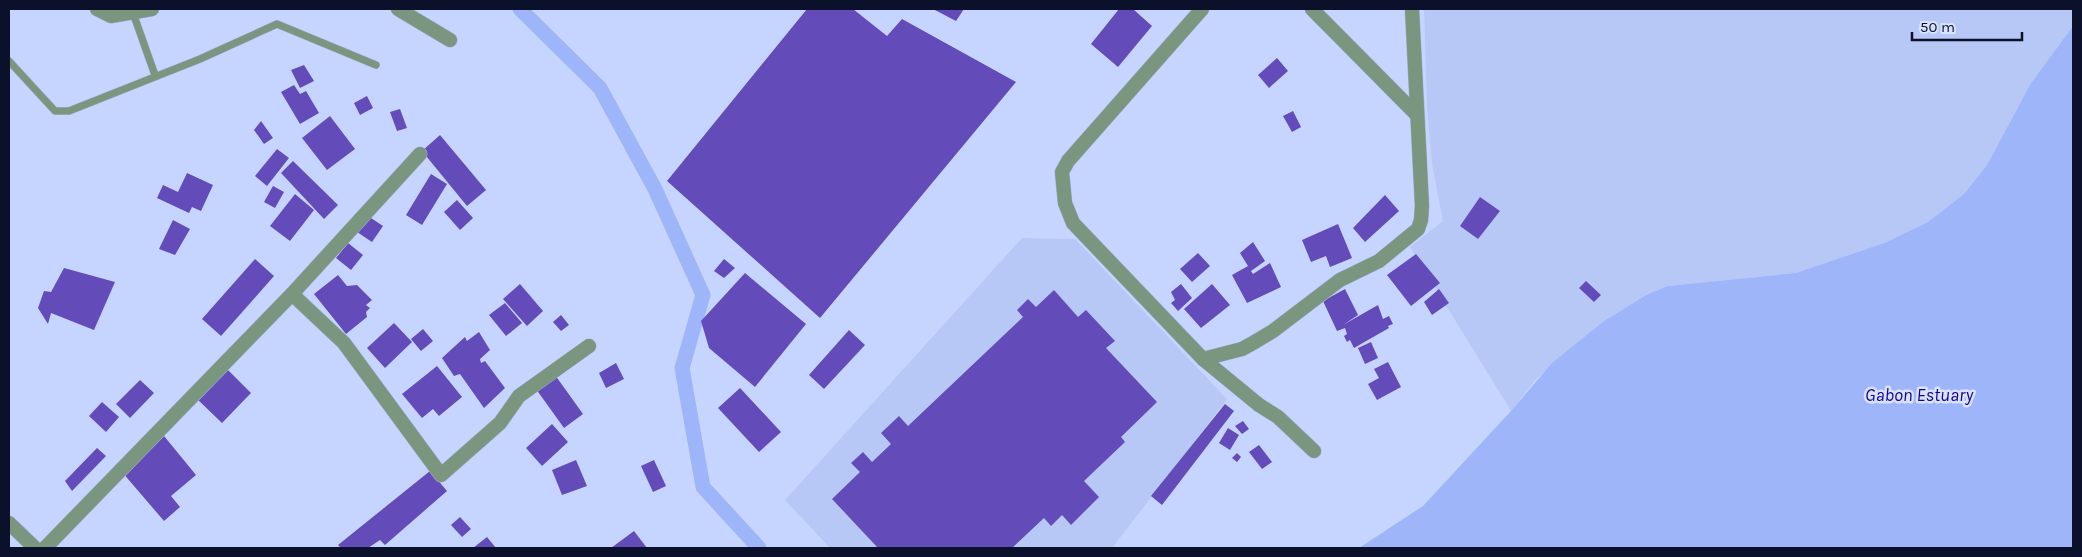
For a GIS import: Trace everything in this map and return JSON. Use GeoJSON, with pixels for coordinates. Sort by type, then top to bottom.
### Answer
{"type":"FeatureCollection","features":[{"type":"Feature","properties":{"kind":"street"},"geometry":{"type":"LineString","coordinates":[[97,9],[111,16],[152,9]]}},
{"type":"Feature","properties":{"kind":"street"},"geometry":{"type":"LineString","coordinates":[[398,9],[450,40]]}},
{"type":"Feature","properties":{"kind":"street"},"geometry":{"type":"LineString","coordinates":[[1202,9],[1068,161],[1062,172],[1065,203],[1073,223],[1203,359],[1259,405],[1278,417],[1314,451]]}},
{"type":"Feature","properties":{"kind":"street"},"geometry":{"type":"LineString","coordinates":[[1312,9],[1417,115]]}},
{"type":"Feature","properties":{"kind":"street"},"geometry":{"type":"LineString","coordinates":[[1203,359],[1242,349],[1273,331],[1340,280],[1379,261],[1418,229],[1422,220],[1422,206],[1412,9]]}},
{"type":"Feature","properties":{"kind":"street"},"geometry":{"type":"LineString","coordinates":[[45,548],[292,294],[420,154]]}},
{"type":"Feature","properties":{"kind":"street"},"geometry":{"type":"LineString","coordinates":[[292,294],[344,343],[380,395],[441,475],[500,423],[519,396],[589,346]]}},
{"type":"Feature","properties":{"kind":"street"},"geometry":{"type":"LineString","coordinates":[[9,523],[35,548]]}},
{"type":"Feature","properties":{"kind":"lane"},"geometry":{"type":"LineString","coordinates":[[133,13],[155,75]]}},
{"type":"Feature","properties":{"kind":"lane"},"geometry":{"type":"LineString","coordinates":[[9,61],[55,110],[69,111],[155,75],[200,59],[277,24],[376,65]]}},
{"type":"Feature","properties":{"kind":"shaded area"},"geometry":{"type":"Polygon","coordinates":[[[1424,9],[2073,9],[2073,26],[2031,83],[1987,165],[1964,194],[1928,222],[1887,242],[1796,273],[1668,286],[1648,294],[1604,321],[1536,379],[1511,411],[1410,247],[1443,221],[1432,164],[1427,105],[1424,9]]]}},
{"type":"Feature","properties":{"kind":"shaded area"},"geometry":{"type":"Polygon","coordinates":[[[1022,238],[1075,239],[1227,399],[1112,548],[830,548],[785,500],[1022,238]]]}},
{"type":"Feature","properties":{"kind":"water","name":"Gabon Estuary"},"geometry":{"type":"Polygon","coordinates":[[[2073,26],[2073,548],[1359,548],[1423,506],[1511,411],[1552,363],[1604,321],[1648,294],[1668,286],[1796,273],[1887,242],[1928,222],[1964,194],[1987,165],[2031,83],[2073,26]]]}},
{"type":"Feature","properties":{"kind":"building"},"geometry":{"type":"Polygon","coordinates":[[[807,9],[853,9],[887,36],[902,19],[1016,82],[820,318],[667,181],[807,9]]]}},
{"type":"Feature","properties":{"kind":"building"},"geometry":{"type":"Polygon","coordinates":[[[933,9],[964,9],[956,21],[933,9]]]}},
{"type":"Feature","properties":{"kind":"building"},"geometry":{"type":"Polygon","coordinates":[[[1119,9],[1133,9],[1152,26],[1118,67],[1091,44],[1119,9]]]}},
{"type":"Feature","properties":{"kind":"building"},"geometry":{"type":"Polygon","coordinates":[[[1277,58],[1288,71],[1269,88],[1258,75],[1277,58]]]}},
{"type":"Feature","properties":{"kind":"building"},"geometry":{"type":"Polygon","coordinates":[[[304,65],[314,81],[300,88],[291,70],[304,65]]]}},
{"type":"Feature","properties":{"kind":"building"},"geometry":{"type":"Polygon","coordinates":[[[294,85],[300,94],[306,91],[319,113],[300,124],[281,92],[294,85]]]}},
{"type":"Feature","properties":{"kind":"building"},"geometry":{"type":"Polygon","coordinates":[[[367,96],[373,108],[360,115],[354,103],[367,96]]]}},
{"type":"Feature","properties":{"kind":"building"},"geometry":{"type":"Polygon","coordinates":[[[400,109],[407,128],[397,131],[390,112],[400,109]]]}},
{"type":"Feature","properties":{"kind":"building"},"geometry":{"type":"Polygon","coordinates":[[[1293,111],[1301,127],[1292,132],[1283,116],[1293,111]]]}},
{"type":"Feature","properties":{"kind":"building"},"geometry":{"type":"Polygon","coordinates":[[[330,116],[355,149],[327,170],[302,138],[330,116]]]}},
{"type":"Feature","properties":{"kind":"building"},"geometry":{"type":"Polygon","coordinates":[[[261,121],[273,138],[264,144],[254,130],[261,121]]]}},
{"type":"Feature","properties":{"kind":"building"},"geometry":{"type":"Polygon","coordinates":[[[440,135],[486,190],[467,206],[422,151],[440,135]]]}},
{"type":"Feature","properties":{"kind":"building"},"geometry":{"type":"Polygon","coordinates":[[[277,149],[289,158],[267,186],[255,176],[277,149]]]}},
{"type":"Feature","properties":{"kind":"building"},"geometry":{"type":"Polygon","coordinates":[[[293,161],[338,205],[324,219],[281,173],[293,161]]]}},
{"type":"Feature","properties":{"kind":"building"},"geometry":{"type":"Polygon","coordinates":[[[187,173],[213,185],[201,211],[192,207],[189,213],[157,198],[163,185],[178,192],[187,173]]]}},
{"type":"Feature","properties":{"kind":"building"},"geometry":{"type":"Polygon","coordinates":[[[431,174],[447,184],[422,225],[406,215],[431,174]]]}},
{"type":"Feature","properties":{"kind":"building"},"geometry":{"type":"Polygon","coordinates":[[[273,186],[284,192],[275,208],[264,202],[273,186]]]}},
{"type":"Feature","properties":{"kind":"building"},"geometry":{"type":"Polygon","coordinates":[[[295,194],[314,210],[290,241],[270,226],[295,194]]]}},
{"type":"Feature","properties":{"kind":"building"},"geometry":{"type":"Polygon","coordinates":[[[1385,195],[1399,211],[1365,242],[1353,228],[1385,195]]]}},
{"type":"Feature","properties":{"kind":"building"},"geometry":{"type":"Polygon","coordinates":[[[1480,197],[1500,211],[1478,239],[1460,226],[1480,197]]]}},
{"type":"Feature","properties":{"kind":"building"},"geometry":{"type":"Polygon","coordinates":[[[457,200],[473,218],[460,230],[444,212],[457,200]]]}},
{"type":"Feature","properties":{"kind":"building"},"geometry":{"type":"Polygon","coordinates":[[[368,216],[383,226],[372,242],[357,232],[368,216]]]}},
{"type":"Feature","properties":{"kind":"building"},"geometry":{"type":"Polygon","coordinates":[[[173,220],[190,229],[175,255],[159,249],[173,220]]]}},
{"type":"Feature","properties":{"kind":"building"},"geometry":{"type":"Polygon","coordinates":[[[1338,224],[1352,258],[1330,267],[1326,256],[1311,262],[1302,240],[1338,224]]]}},
{"type":"Feature","properties":{"kind":"building"},"geometry":{"type":"Polygon","coordinates":[[[1253,242],[1265,261],[1251,271],[1253,274],[1270,263],[1281,287],[1247,303],[1232,275],[1248,266],[1240,253],[1253,242]]]}},
{"type":"Feature","properties":{"kind":"building"},"geometry":{"type":"Polygon","coordinates":[[[348,243],[363,255],[351,270],[336,258],[348,243]]]}},
{"type":"Feature","properties":{"kind":"building"},"geometry":{"type":"Polygon","coordinates":[[[1198,253],[1210,266],[1192,282],[1180,269],[1198,253]]]}},
{"type":"Feature","properties":{"kind":"building"},"geometry":{"type":"Polygon","coordinates":[[[1416,254],[1440,283],[1411,306],[1387,275],[1416,254]]]}},
{"type":"Feature","properties":{"kind":"building"},"geometry":{"type":"Polygon","coordinates":[[[255,259],[274,276],[221,336],[202,319],[255,259]]]}},
{"type":"Feature","properties":{"kind":"building"},"geometry":{"type":"Polygon","coordinates":[[[724,259],[735,268],[724,278],[714,271],[724,259]]]}},
{"type":"Feature","properties":{"kind":"building"},"geometry":{"type":"Polygon","coordinates":[[[64,268],[115,282],[94,330],[51,313],[48,324],[38,308],[44,291],[51,292],[64,268]]]}},
{"type":"Feature","properties":{"kind":"building"},"geometry":{"type":"Polygon","coordinates":[[[745,273],[806,324],[755,387],[709,348],[701,321],[745,273]]]}},
{"type":"Feature","properties":{"kind":"building"},"geometry":{"type":"Polygon","coordinates":[[[338,275],[347,286],[357,285],[372,300],[366,305],[370,308],[366,312],[367,317],[346,334],[314,294],[338,275]]]}},
{"type":"Feature","properties":{"kind":"building"},"geometry":{"type":"Polygon","coordinates":[[[1586,281],[1601,295],[1594,302],[1579,288],[1586,281]]]}},
{"type":"Feature","properties":{"kind":"building"},"geometry":{"type":"Polygon","coordinates":[[[520,284],[543,311],[527,326],[503,299],[520,284]]]}},
{"type":"Feature","properties":{"kind":"building"},"geometry":{"type":"Polygon","coordinates":[[[1181,284],[1192,298],[1178,311],[1171,303],[1175,300],[1171,292],[1181,284]]]}},
{"type":"Feature","properties":{"kind":"building"},"geometry":{"type":"Polygon","coordinates":[[[1212,284],[1230,305],[1201,328],[1184,309],[1212,284]]]}},
{"type":"Feature","properties":{"kind":"building"},"geometry":{"type":"Polygon","coordinates":[[[1345,289],[1358,315],[1343,325],[1378,305],[1383,319],[1389,316],[1393,324],[1354,348],[1350,340],[1347,342],[1344,336],[1347,334],[1345,328],[1337,331],[1323,301],[1345,289]]]}},
{"type":"Feature","properties":{"kind":"building"},"geometry":{"type":"Polygon","coordinates":[[[1439,289],[1449,303],[1432,315],[1424,302],[1439,289]]]}},
{"type":"Feature","properties":{"kind":"building"},"geometry":{"type":"Polygon","coordinates":[[[1054,290],[1078,317],[1086,310],[1115,341],[1106,348],[1157,402],[1121,437],[1125,442],[1084,481],[1099,497],[1071,525],[1062,515],[1051,526],[1044,518],[1012,548],[878,548],[832,499],[860,472],[851,463],[863,452],[872,462],[891,444],[881,433],[899,416],[908,426],[1023,317],[1017,310],[1028,299],[1036,307],[1054,290]]]}},
{"type":"Feature","properties":{"kind":"building"},"geometry":{"type":"Polygon","coordinates":[[[505,303],[522,323],[506,336],[489,315],[505,303]]]}},
{"type":"Feature","properties":{"kind":"building"},"geometry":{"type":"Polygon","coordinates":[[[561,315],[569,325],[561,331],[553,322],[561,315]]]}},
{"type":"Feature","properties":{"kind":"building"},"geometry":{"type":"Polygon","coordinates":[[[394,323],[412,342],[385,368],[367,348],[394,323]]]}},
{"type":"Feature","properties":{"kind":"building"},"geometry":{"type":"Polygon","coordinates":[[[423,329],[433,341],[421,351],[411,339],[423,329]]]}},
{"type":"Feature","properties":{"kind":"building"},"geometry":{"type":"Polygon","coordinates":[[[849,330],[865,345],[824,389],[809,375],[849,330]]]}},
{"type":"Feature","properties":{"kind":"building"},"geometry":{"type":"Polygon","coordinates":[[[479,332],[490,350],[480,359],[481,363],[485,361],[505,388],[484,408],[460,374],[454,376],[442,358],[465,337],[467,341],[479,332]]]}},
{"type":"Feature","properties":{"kind":"building"},"geometry":{"type":"Polygon","coordinates":[[[1371,342],[1378,358],[1365,364],[1358,348],[1371,342]]]}},
{"type":"Feature","properties":{"kind":"building"},"geometry":{"type":"Polygon","coordinates":[[[1388,362],[1401,387],[1377,400],[1368,384],[1379,378],[1374,369],[1388,362]]]}},
{"type":"Feature","properties":{"kind":"building"},"geometry":{"type":"Polygon","coordinates":[[[616,363],[624,379],[606,388],[599,373],[616,363]]]}},
{"type":"Feature","properties":{"kind":"building"},"geometry":{"type":"Polygon","coordinates":[[[437,366],[462,397],[439,416],[433,409],[422,418],[402,394],[437,366]]]}},
{"type":"Feature","properties":{"kind":"building"},"geometry":{"type":"Polygon","coordinates":[[[228,370],[251,393],[222,423],[195,397],[215,383],[228,370]]]}},
{"type":"Feature","properties":{"kind":"building"},"geometry":{"type":"Polygon","coordinates":[[[555,375],[583,414],[564,428],[536,389],[555,375]]]}},
{"type":"Feature","properties":{"kind":"building"},"geometry":{"type":"Polygon","coordinates":[[[140,380],[154,393],[130,418],[116,404],[140,380]]]}},
{"type":"Feature","properties":{"kind":"building"},"geometry":{"type":"Polygon","coordinates":[[[740,388],[781,432],[759,452],[718,408],[740,388]]]}},
{"type":"Feature","properties":{"kind":"building"},"geometry":{"type":"Polygon","coordinates":[[[102,402],[119,417],[106,432],[89,416],[102,402]]]}},
{"type":"Feature","properties":{"kind":"building"},"geometry":{"type":"Polygon","coordinates":[[[1225,404],[1234,411],[1162,505],[1151,496],[1225,404]]]}},
{"type":"Feature","properties":{"kind":"building"},"geometry":{"type":"Polygon","coordinates":[[[1243,421],[1249,429],[1242,434],[1235,426],[1243,421]]]}},
{"type":"Feature","properties":{"kind":"building"},"geometry":{"type":"Polygon","coordinates":[[[552,424],[568,442],[542,466],[526,448],[552,424]]]}},
{"type":"Feature","properties":{"kind":"building"},"geometry":{"type":"Polygon","coordinates":[[[1228,428],[1239,435],[1230,450],[1219,443],[1228,428]]]}},
{"type":"Feature","properties":{"kind":"building"},"geometry":{"type":"Polygon","coordinates":[[[164,436],[196,475],[171,496],[180,507],[164,521],[122,472],[164,436]]]}},
{"type":"Feature","properties":{"kind":"building"},"geometry":{"type":"Polygon","coordinates":[[[1259,445],[1272,462],[1262,469],[1249,452],[1259,445]]]}},
{"type":"Feature","properties":{"kind":"building"},"geometry":{"type":"Polygon","coordinates":[[[97,448],[106,456],[72,491],[65,481],[97,448]]]}},
{"type":"Feature","properties":{"kind":"building"},"geometry":{"type":"Polygon","coordinates":[[[1237,453],[1241,457],[1237,462],[1232,458],[1237,453]]]}},
{"type":"Feature","properties":{"kind":"building"},"geometry":{"type":"Polygon","coordinates":[[[576,460],[587,486],[562,495],[552,470],[576,460]]]}},
{"type":"Feature","properties":{"kind":"building"},"geometry":{"type":"Polygon","coordinates":[[[654,460],[666,486],[653,492],[641,466],[654,460]]]}},
{"type":"Feature","properties":{"kind":"building"},"geometry":{"type":"Polygon","coordinates":[[[430,471],[447,491],[385,545],[380,540],[368,548],[341,548],[338,545],[430,471]]]}},
{"type":"Feature","properties":{"kind":"building"},"geometry":{"type":"Polygon","coordinates":[[[460,517],[471,529],[462,537],[451,525],[460,517]]]}},
{"type":"Feature","properties":{"kind":"building"},"geometry":{"type":"Polygon","coordinates":[[[634,531],[647,548],[611,548],[634,531]]]}},
{"type":"Feature","properties":{"kind":"building"},"geometry":{"type":"Polygon","coordinates":[[[487,537],[496,548],[473,548],[487,537]]]}},
{"type":"Feature","properties":{"kind":"waterway"},"geometry":{"type":"LineString","coordinates":[[520,9],[600,88],[655,189],[703,295],[682,368],[703,487],[759,548]]}}]}
